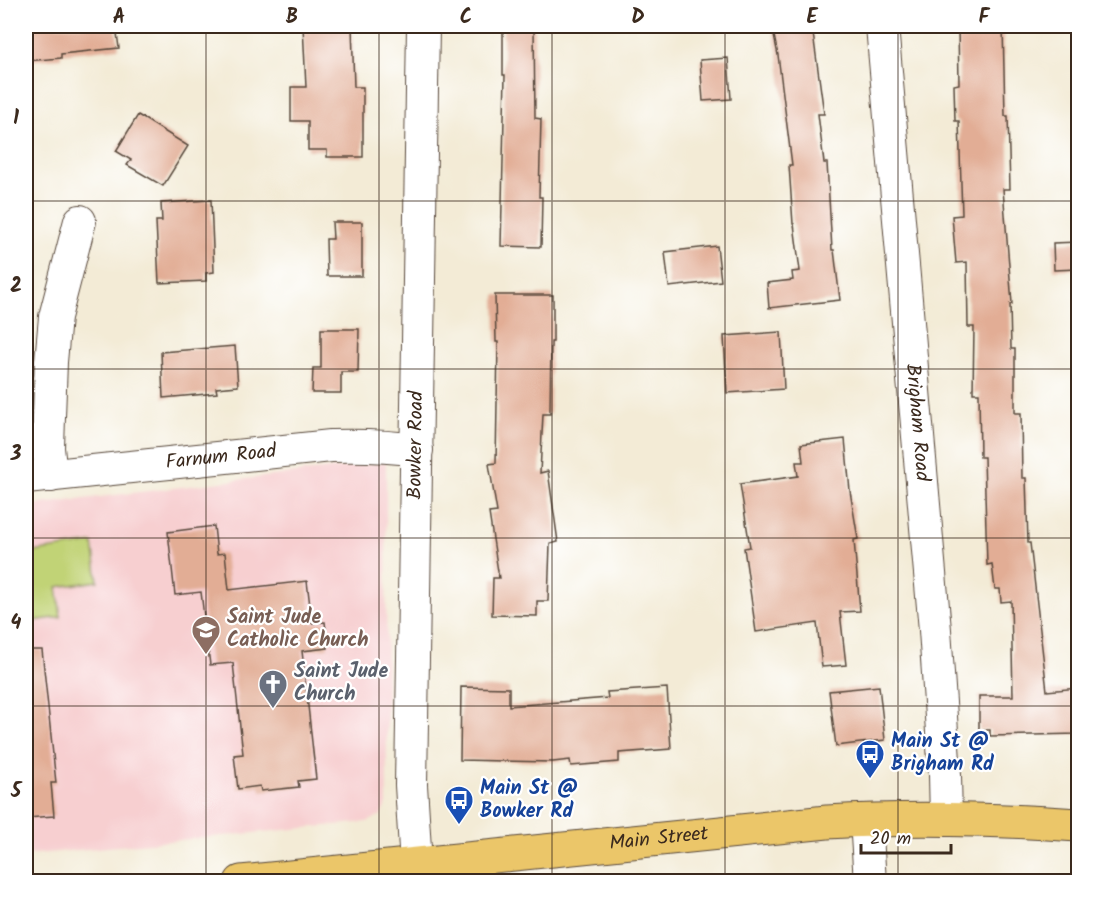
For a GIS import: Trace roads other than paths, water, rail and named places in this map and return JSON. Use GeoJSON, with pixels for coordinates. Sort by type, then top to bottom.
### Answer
{"type":"FeatureCollection","features":[{"type":"Feature","properties":{"kind":"main road","name":"Main Street"},"geometry":{"type":"LineString","coordinates":[[241,882],[773,827],[866,820],[1000,821],[1078,825]]}},
{"type":"Feature","properties":{"kind":"street","name":"Bowker Road"},"geometry":{"type":"LineString","coordinates":[[416,865],[411,785],[423,26]]}},
{"type":"Feature","properties":{"kind":"street","name":"Brigham Road"},"geometry":{"type":"LineString","coordinates":[[882,26],[935,641],[946,820]]}},
{"type":"Feature","properties":{"kind":"street"},"geometry":{"type":"LineString","coordinates":[[38,477],[48,448],[55,317],[80,221]]}},
{"type":"Feature","properties":{"kind":"street","name":"Farnum Road"},"geometry":{"type":"LineString","coordinates":[[38,477],[331,446],[360,445],[417,450]]}},
{"type":"Feature","properties":{"kind":"street"},"geometry":{"type":"LineString","coordinates":[[866,820],[870,882]]}},
{"type":"Feature","properties":{"kind":"place","name":"Saint Jude Catholic Church"},"geometry":{"type":"Point","coordinates":[206,656]}},
{"type":"Feature","properties":{"kind":"place","name":"Saint Jude Church"},"geometry":{"type":"Point","coordinates":[273,710]}},
{"type":"Feature","properties":{"kind":"place","name":"Main St @ Brigham Rd"},"geometry":{"type":"Point","coordinates":[870,780]}},
{"type":"Feature","properties":{"kind":"place","name":"Main St @ Bowker Rd"},"geometry":{"type":"Point","coordinates":[459,826]}}]}
